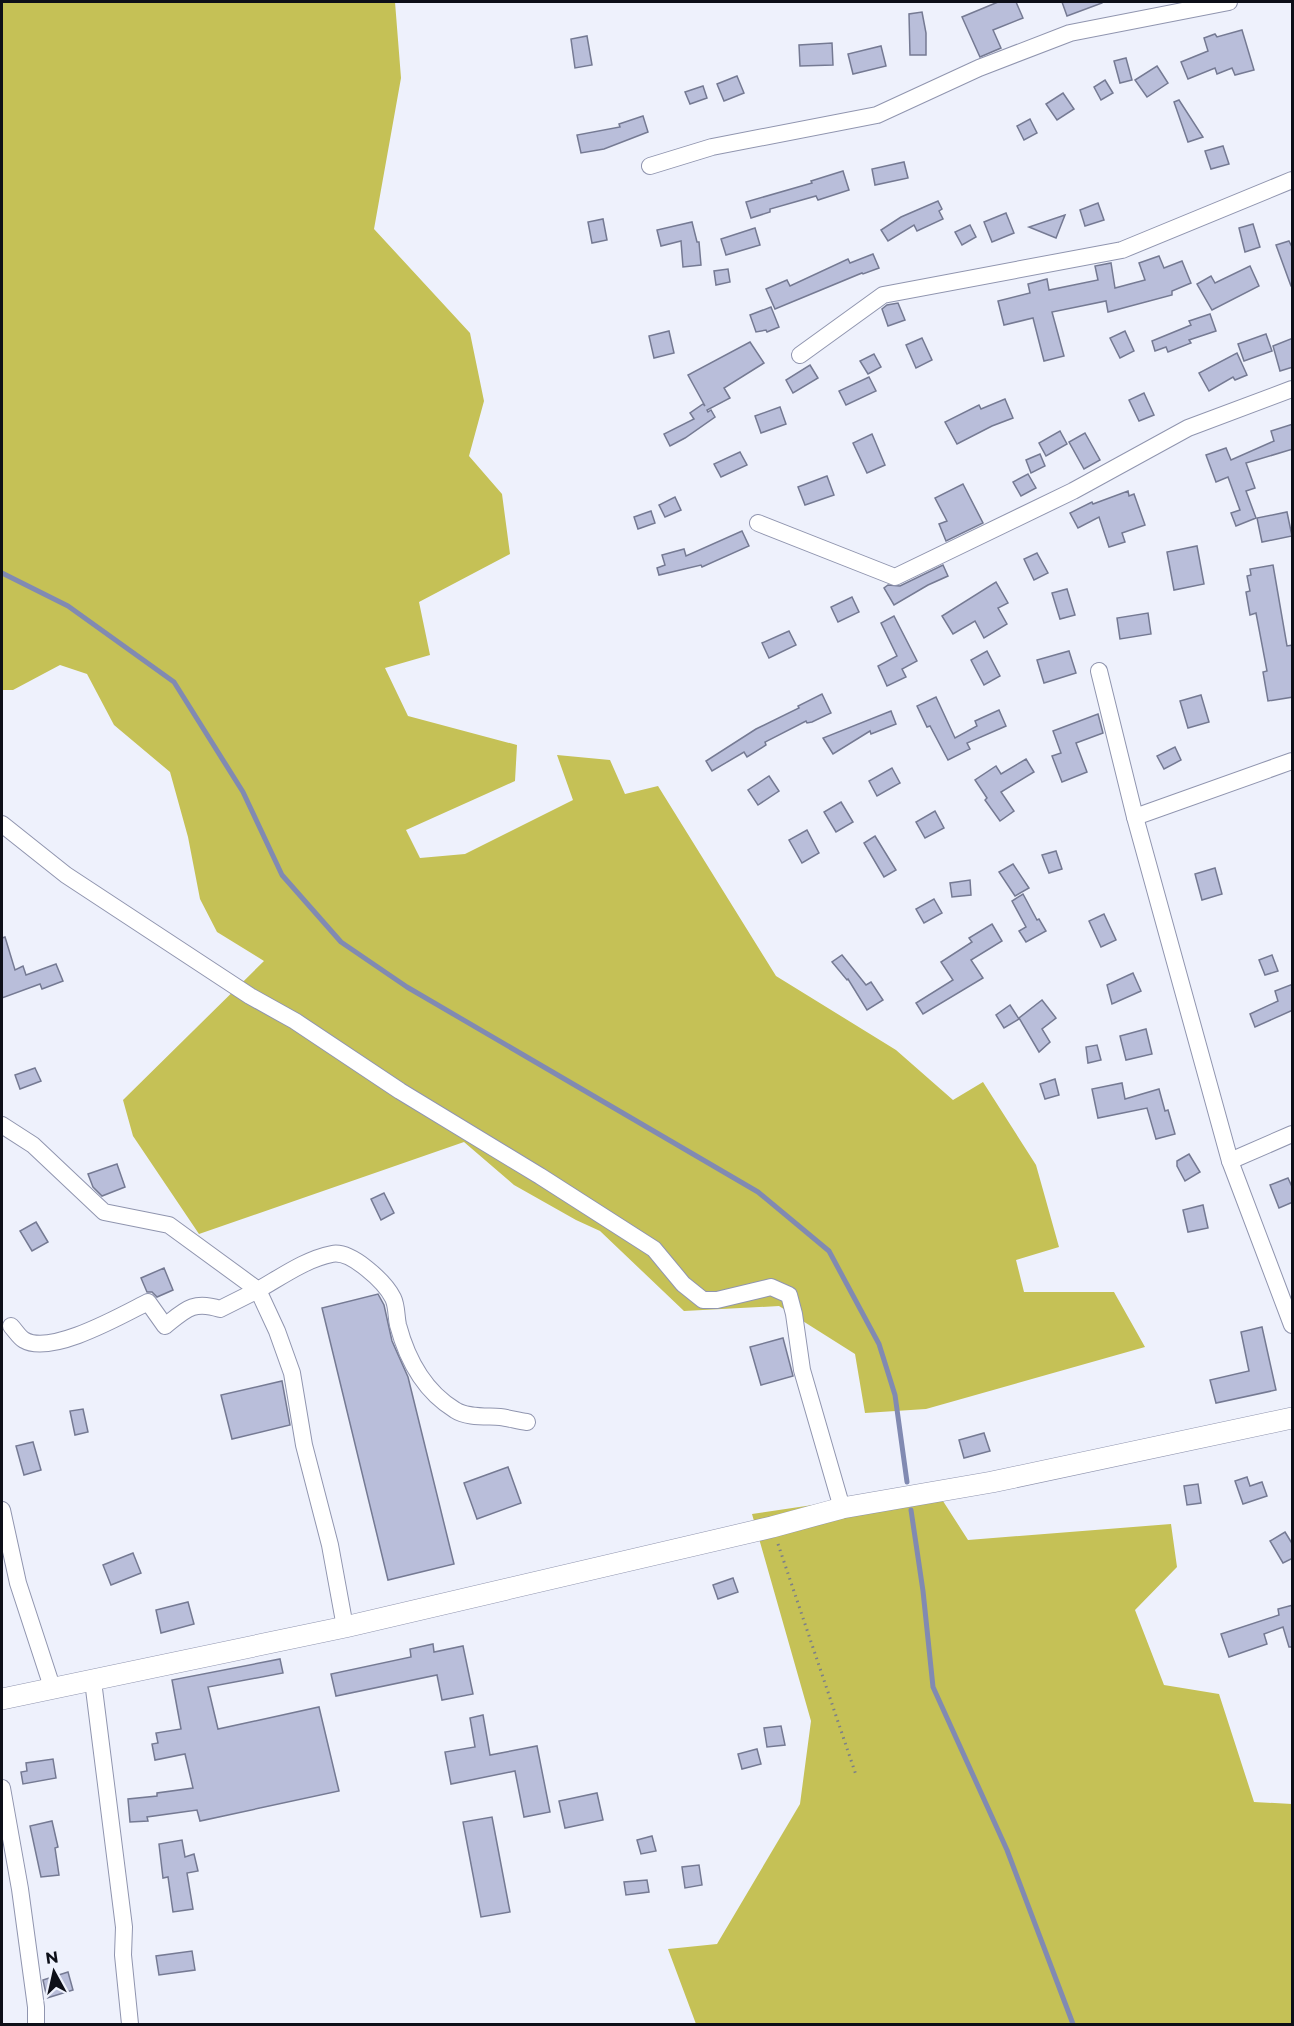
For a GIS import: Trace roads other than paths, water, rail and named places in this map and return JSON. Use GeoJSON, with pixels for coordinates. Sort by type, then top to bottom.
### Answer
{"type":"FeatureCollection","features":[{"type":"Feature","properties":{"kind":"street"},"geometry":{"type":"LineString","coordinates":[[650,166],[712,147],[877,114],[979,68],[1070,33],[1228,2]]}},
{"type":"Feature","properties":{"kind":"street"},"geometry":{"type":"LineString","coordinates":[[800,355],[883,295],[1122,250],[1293,180]]}},
{"type":"Feature","properties":{"kind":"street"},"geometry":{"type":"LineString","coordinates":[[758,523],[895,577],[1064,496],[1188,429],[1293,389]]}},
{"type":"Feature","properties":{"kind":"street"},"geometry":{"type":"LineString","coordinates":[[1099,670],[1135,817],[1230,1161],[1293,1325]]}},
{"type":"Feature","properties":{"kind":"street"},"geometry":{"type":"LineString","coordinates":[[1135,817],[1293,761]]}},
{"type":"Feature","properties":{"kind":"street"},"geometry":{"type":"LineString","coordinates":[[2,824],[66,874],[250,996],[295,1021],[400,1091],[654,1249],[683,1284],[703,1300],[717,1300],[771,1287],[789,1295],[802,1370],[842,1508]]}},
{"type":"Feature","properties":{"kind":"street"},"geometry":{"type":"LineString","coordinates":[[2,1125],[33,1146],[104,1212],[169,1225],[258,1290],[278,1331],[292,1373],[304,1445],[330,1545],[345,1627]]}},
{"type":"Feature","properties":{"kind":"street"},"geometry":{"type":"LineString","coordinates":[[1230,1161],[1293,1134]]}},
{"type":"Feature","properties":{"kind":"street"},"geometry":{"type":"LineString","coordinates":[[11,1326],[25,1340],[43,1344],[80,1336],[148,1302],[165,1326],[184,1310],[205,1304],[220,1309],[302,1265],[334,1253],[353,1258],[386,1287],[394,1300],[403,1344],[412,1364],[422,1380],[439,1396],[457,1411],[527,1422]]}},
{"type":"Feature","properties":{"kind":"street"},"geometry":{"type":"LineString","coordinates":[[2,1700],[345,1627],[772,1527],[842,1508],[992,1482],[1293,1418]]}},
{"type":"Feature","properties":{"kind":"street"},"geometry":{"type":"LineString","coordinates":[[2,1510],[18,1583],[53,1690]]}},
{"type":"Feature","properties":{"kind":"street"},"geometry":{"type":"LineString","coordinates":[[93,1681],[124,1927],[123,1955],[130,2025]]}},
{"type":"Feature","properties":{"kind":"street"},"geometry":{"type":"LineString","coordinates":[[2,1788],[20,1889],[36,2007],[36,2025]]}},
{"type":"Feature","properties":{"kind":"waterway"},"geometry":{"type":"LineString","coordinates":[[2,573],[68,606],[174,682],[243,792],[282,875],[341,942],[407,987],[758,1192],[829,1251],[879,1344],[895,1395],[907,1482]]}},
{"type":"Feature","properties":{"kind":"waterway"},"geometry":{"type":"LineString","coordinates":[[911,1510],[923,1591],[933,1687],[1007,1850],[1073,2024]]}}]}
